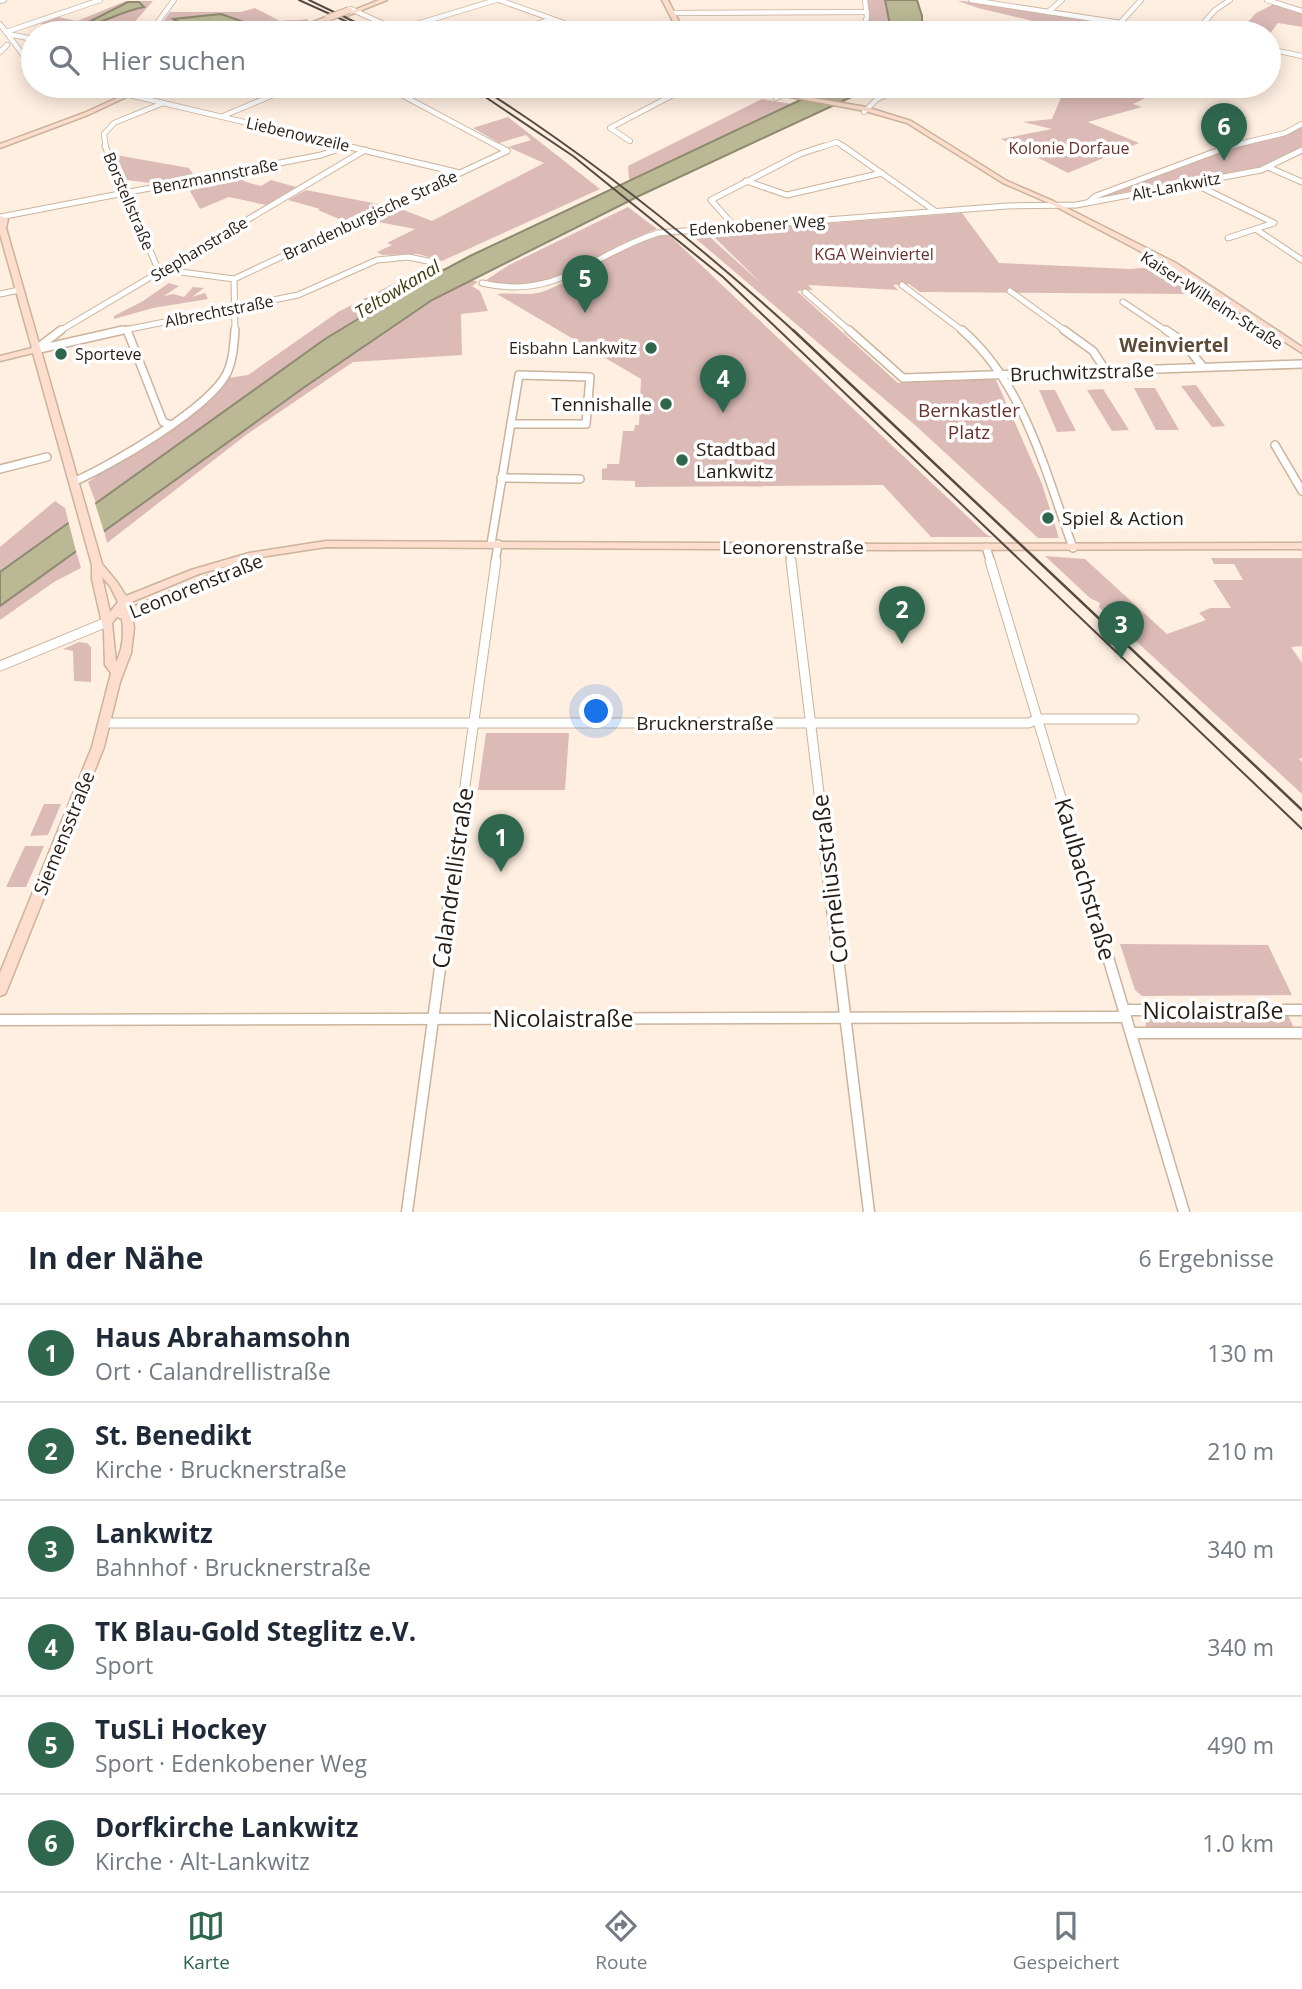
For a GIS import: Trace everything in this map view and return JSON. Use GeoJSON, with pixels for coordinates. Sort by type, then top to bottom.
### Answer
{"type":"FeatureCollection","features":[{"type":"Feature","properties":{"kind":"main road"},"geometry":{"type":"LineString","coordinates":[[325,21],[375,0]]}},
{"type":"Feature","properties":{"kind":"main road"},"geometry":{"type":"LineString","coordinates":[[352,10],[384,0]]}},
{"type":"Feature","properties":{"kind":"main road"},"geometry":{"type":"LineString","coordinates":[[659,0],[674,21]]}},
{"type":"Feature","properties":{"kind":"main road"},"geometry":{"type":"LineString","coordinates":[[665,0],[672,21]]}},
{"type":"Feature","properties":{"kind":"main road"},"geometry":{"type":"LineString","coordinates":[[324,21],[330,19]]}},
{"type":"Feature","properties":{"kind":"main road"},"geometry":{"type":"LineString","coordinates":[[100,108],[119,98]]}},
{"type":"Feature","properties":{"kind":"main road"},"geometry":{"type":"LineString","coordinates":[[0,146],[129,98]]}},
{"type":"Feature","properties":{"kind":"main road","name":"Kaiser-Wilhelm-Straße"},"geometry":{"type":"LineString","coordinates":[[786,98],[865,111],[913,125],[1046,205],[1166,267],[1302,358]]}},
{"type":"Feature","properties":{"kind":"main road","name":"Kaiser-Wilhelm-Straße"},"geometry":{"type":"LineString","coordinates":[[1004,181],[1177,268],[1302,351]]}},
{"type":"Feature","properties":{"kind":"main road","name":"Siemensstraße"},"geometry":{"type":"LineString","coordinates":[[0,218],[4,221],[1,227],[96,562],[107,622],[111,665],[117,673]]}},
{"type":"Feature","properties":{"kind":"main road","name":"Albrechtstraße"},"geometry":{"type":"LineString","coordinates":[[0,359],[36,350]]}},
{"type":"Feature","properties":{"kind":"main road","name":"Leonorenstraße"},"geometry":{"type":"LineString","coordinates":[[107,622],[124,601],[209,568],[253,555],[342,543],[1073,548],[1302,546]]}},
{"type":"Feature","properties":{"kind":"main road","name":"Leonorenstraße"},"geometry":{"type":"LineString","coordinates":[[107,622],[285,550]]}},
{"type":"Feature","properties":{"kind":"main road","name":"Siemensstraße"},"geometry":{"type":"LineString","coordinates":[[0,990],[107,723],[117,673],[126,654],[128,614],[124,601],[120,590],[96,562]]}},
{"type":"Feature","properties":{"kind":"street"},"geometry":{"type":"LineString","coordinates":[[41,21],[100,0]]}},
{"type":"Feature","properties":{"kind":"street"},"geometry":{"type":"LineString","coordinates":[[159,21],[174,0]]}},
{"type":"Feature","properties":{"kind":"street"},"geometry":{"type":"LineString","coordinates":[[427,21],[498,0],[558,21]]}},
{"type":"Feature","properties":{"kind":"street"},"geometry":{"type":"LineString","coordinates":[[971,0],[1107,21]]}},
{"type":"Feature","properties":{"kind":"street"},"geometry":{"type":"LineString","coordinates":[[1048,12],[1062,0]]}},
{"type":"Feature","properties":{"kind":"street"},"geometry":{"type":"LineString","coordinates":[[1122,21],[1141,0]]}},
{"type":"Feature","properties":{"kind":"street"},"geometry":{"type":"LineString","coordinates":[[1205,21],[1215,10],[1230,0]]}},
{"type":"Feature","properties":{"kind":"street"},"geometry":{"type":"LineString","coordinates":[[1268,0],[1302,11]]}},
{"type":"Feature","properties":{"kind":"street"},"geometry":{"type":"LineString","coordinates":[[865,21],[866,2]]}},
{"type":"Feature","properties":{"kind":"street"},"geometry":{"type":"LineString","coordinates":[[352,10],[377,21]]}},
{"type":"Feature","properties":{"kind":"street"},"geometry":{"type":"LineString","coordinates":[[669,13],[867,12]]}},
{"type":"Feature","properties":{"kind":"street"},"geometry":{"type":"LineString","coordinates":[[546,21],[552,19]]}},
{"type":"Feature","properties":{"kind":"street"},"geometry":{"type":"LineString","coordinates":[[0,23],[21,51]]}},
{"type":"Feature","properties":{"kind":"street"},"geometry":{"type":"LineString","coordinates":[[7,33],[21,28]]}},
{"type":"Feature","properties":{"kind":"street"},"geometry":{"type":"LineString","coordinates":[[7,33],[21,37]]}},
{"type":"Feature","properties":{"kind":"street"},"geometry":{"type":"LineString","coordinates":[[16,44],[21,43]]}},
{"type":"Feature","properties":{"kind":"street"},"geometry":{"type":"LineString","coordinates":[[0,52],[7,46]]}},
{"type":"Feature","properties":{"kind":"street"},"geometry":{"type":"LineString","coordinates":[[1281,51],[1301,55]]}},
{"type":"Feature","properties":{"kind":"street","name":"Liebenowzeile"},"geometry":{"type":"LineString","coordinates":[[143,98],[460,173]]}},
{"type":"Feature","properties":{"kind":"street"},"geometry":{"type":"LineString","coordinates":[[223,116],[266,98]]}},
{"type":"Feature","properties":{"kind":"street","name":"Brandenburgische Straße"},"geometry":{"type":"LineString","coordinates":[[234,279],[507,151],[408,98]]}},
{"type":"Feature","properties":{"kind":"street"},"geometry":{"type":"LineString","coordinates":[[630,141],[610,128],[667,98]]}},
{"type":"Feature","properties":{"kind":"street"},"geometry":{"type":"LineString","coordinates":[[865,111],[879,98]]}},
{"type":"Feature","properties":{"kind":"street","name":"Borstellstraße"},"geometry":{"type":"LineString","coordinates":[[163,103],[118,120],[105,130],[105,146],[157,267],[234,279]]}},
{"type":"Feature","properties":{"kind":"street","name":"Alt-Lankwitz"},"geometry":{"type":"LineString","coordinates":[[1087,203],[1096,196],[1214,150],[1285,133],[1302,124]]}},
{"type":"Feature","properties":{"kind":"street"},"geometry":{"type":"LineString","coordinates":[[734,226],[710,201],[800,154],[837,142],[935,211]]}},
{"type":"Feature","properties":{"kind":"street","name":"Benzmannstraße"},"geometry":{"type":"LineString","coordinates":[[0,218],[321,155],[347,146]]}},
{"type":"Feature","properties":{"kind":"street","name":"Stephanstraße"},"geometry":{"type":"LineString","coordinates":[[36,350],[46,338],[365,150]]}},
{"type":"Feature","properties":{"kind":"street","name":"Alt-Lankwitz"},"geometry":{"type":"LineString","coordinates":[[1058,206],[1087,203],[1270,168],[1302,150]]}},
{"type":"Feature","properties":{"kind":"street"},"geometry":{"type":"LineString","coordinates":[[1270,168],[1302,182]]}},
{"type":"Feature","properties":{"kind":"street"},"geometry":{"type":"LineString","coordinates":[[746,181],[787,195],[882,173]]}},
{"type":"Feature","properties":{"kind":"street"},"geometry":{"type":"LineString","coordinates":[[1193,183],[1274,223],[1228,238]]}},
{"type":"Feature","properties":{"kind":"street","name":"Edenkobener Weg"},"geometry":{"type":"LineString","coordinates":[[482,283],[512,289],[542,287],[645,236],[734,226],[1046,205]]}},
{"type":"Feature","properties":{"kind":"street","name":"Kaiser-Wilhelm-Straße"},"geometry":{"type":"LineString","coordinates":[[1046,205],[1058,206]]}},
{"type":"Feature","properties":{"kind":"street"},"geometry":{"type":"LineString","coordinates":[[1257,230],[1302,260]]}},
{"type":"Feature","properties":{"kind":"street","name":"Albrechtstraße"},"geometry":{"type":"LineString","coordinates":[[36,350],[301,294],[377,260],[408,257],[433,262]]}},
{"type":"Feature","properties":{"kind":"street"},"geometry":{"type":"LineString","coordinates":[[73,482],[94,474],[206,398],[225,377],[230,366],[236,307],[234,279]]}},
{"type":"Feature","properties":{"kind":"street"},"geometry":{"type":"LineString","coordinates":[[902,285],[974,341],[988,356],[1020,413],[1073,548]]}},
{"type":"Feature","properties":{"kind":"street"},"geometry":{"type":"LineString","coordinates":[[0,294],[19,290]]}},
{"type":"Feature","properties":{"kind":"street"},"geometry":{"type":"LineString","coordinates":[[1010,291],[1093,351],[1106,371]]}},
{"type":"Feature","properties":{"kind":"street","name":"Bruchwitzstraße"},"geometry":{"type":"LineString","coordinates":[[806,292],[903,378],[1302,364]]}},
{"type":"Feature","properties":{"kind":"street"},"geometry":{"type":"LineString","coordinates":[[1123,302],[1182,341],[1203,367]]}},
{"type":"Feature","properties":{"kind":"street"},"geometry":{"type":"LineString","coordinates":[[127,330],[163,422],[168,424]]}},
{"type":"Feature","properties":{"kind":"street","name":"Calandrellistraße"},"geometry":{"type":"LineString","coordinates":[[407,1212],[473,723],[501,478],[519,375],[590,377],[585,425],[511,424]]}},
{"type":"Feature","properties":{"kind":"street"},"geometry":{"type":"LineString","coordinates":[[1275,445],[1302,491]]}},
{"type":"Feature","properties":{"kind":"street"},"geometry":{"type":"LineString","coordinates":[[0,469],[47,457]]}},
{"type":"Feature","properties":{"kind":"street"},"geometry":{"type":"LineString","coordinates":[[501,478],[580,479]]}},
{"type":"Feature","properties":{"kind":"street","name":"Corneliusstraße"},"geometry":{"type":"LineString","coordinates":[[789,547],[869,1212]]}},
{"type":"Feature","properties":{"kind":"street","name":"Kaulbachstraße"},"geometry":{"type":"LineString","coordinates":[[986,547],[1184,1212]]}},
{"type":"Feature","properties":{"kind":"street","name":"Leonorenstraße"},"geometry":{"type":"LineString","coordinates":[[0,666],[107,622]]}},
{"type":"Feature","properties":{"kind":"street","name":"Brucknerstraße"},"geometry":{"type":"LineString","coordinates":[[107,723],[1029,723],[1038,719],[1134,719]]}},
{"type":"Feature","properties":{"kind":"street","name":"Nicolaistraße"},"geometry":{"type":"LineString","coordinates":[[0,1020],[845,1017],[1301,1012]]}},
{"type":"Feature","properties":{"kind":"street","name":"Nicolaistraße"},"geometry":{"type":"LineString","coordinates":[[1131,1033],[1302,1033]]}},
{"type":"Feature","properties":{"kind":"green space"},"geometry":{"type":"Polygon","coordinates":[[[866,0],[885,0],[889,21],[867,21],[870,13],[866,0]]]}},
{"type":"Feature","properties":{"kind":"green space"},"geometry":{"type":"Polygon","coordinates":[[[126,1],[153,1],[136,21],[102,21],[138,8],[140,4],[90,21],[77,21],[126,1]]]}},
{"type":"Feature","properties":{"kind":"green space"},"geometry":{"type":"Polygon","coordinates":[[[958,1],[1096,21],[1033,21],[958,1]]]}},
{"type":"Feature","properties":{"kind":"green space"},"geometry":{"type":"Polygon","coordinates":[[[1274,4],[1302,12],[1302,27],[1281,24],[1281,21],[1249,21],[1256,13],[1274,4]]]}},
{"type":"Feature","properties":{"kind":"green space"},"geometry":{"type":"Polygon","coordinates":[[[255,8],[280,21],[164,21],[170,12],[241,12],[255,8]]]}},
{"type":"Feature","properties":{"kind":"green space"},"geometry":{"type":"Polygon","coordinates":[[[58,17],[77,21],[48,21],[58,17]]]}},
{"type":"Feature","properties":{"kind":"green space","name":"Kolonie Dorfaue"},"geometry":{"type":"Polygon","coordinates":[[[1061,98],[1145,98],[1133,104],[1142,107],[1088,122],[1139,143],[1068,173],[1001,139],[1052,129],[1023,122],[1052,119],[1061,98]]]}},
{"type":"Feature","properties":{"kind":"green space"},"geometry":{"type":"Polygon","coordinates":[[[762,99],[792,104],[632,180],[629,179],[628,166],[762,99]]]}},
{"type":"Feature","properties":{"kind":"green space"},"geometry":{"type":"Polygon","coordinates":[[[508,117],[600,189],[442,261],[418,254],[382,255],[377,252],[392,245],[387,243],[415,229],[368,220],[396,207],[432,221],[544,163],[508,147],[531,140],[526,135],[499,143],[473,128],[508,117]]]}},
{"type":"Feature","properties":{"kind":"green space"},"geometry":{"type":"Polygon","coordinates":[[[1302,126],[1302,147],[1267,166],[1100,197],[1217,150],[1302,126]]]}},
{"type":"Feature","properties":{"kind":"green space"},"geometry":{"type":"Polygon","coordinates":[[[116,155],[189,168],[195,177],[158,184],[127,180],[116,155]]]}},
{"type":"Feature","properties":{"kind":"green space"},"geometry":{"type":"Polygon","coordinates":[[[236,175],[246,182],[261,186],[271,180],[296,187],[266,205],[229,197],[200,209],[186,184],[236,175]]]}},
{"type":"Feature","properties":{"kind":"green space"},"geometry":{"type":"Polygon","coordinates":[[[306,190],[383,205],[346,222],[318,210],[320,209],[288,200],[306,190]]]}},
{"type":"Feature","properties":{"kind":"green space"},"geometry":{"type":"Polygon","coordinates":[[[628,207],[657,229],[551,280],[507,286],[486,280],[509,265],[628,207]]]}},
{"type":"Feature","properties":{"kind":"green space"},"geometry":{"type":"Polygon","coordinates":[[[962,213],[999,263],[1130,269],[1154,267],[1196,294],[920,292],[909,284],[893,285],[898,290],[808,285],[813,290],[797,291],[898,383],[996,380],[1042,484],[1059,538],[1038,538],[916,426],[688,232],[707,230],[713,240],[763,285],[712,232],[962,213]]]}},
{"type":"Feature","properties":{"kind":"green space"},"geometry":{"type":"Polygon","coordinates":[[[668,234],[987,535],[993,537],[931,537],[883,485],[635,487],[635,481],[602,480],[602,469],[607,468],[607,464],[619,464],[623,431],[634,431],[635,425],[639,425],[641,379],[497,294],[532,294],[545,291],[636,242],[668,234]]]}},
{"type":"Feature","properties":{"kind":"green space"},"geometry":{"type":"Polygon","coordinates":[[[432,264],[445,269],[334,333],[96,503],[88,482],[205,403],[228,378],[248,375],[338,312],[432,264]]]}},
{"type":"Feature","properties":{"kind":"green space"},"geometry":{"type":"Polygon","coordinates":[[[470,279],[478,282],[472,286],[480,291],[488,311],[461,314],[462,355],[353,362],[246,435],[107,543],[104,531],[357,349],[432,300],[470,279]]]}},
{"type":"Feature","properties":{"kind":"green space"},"geometry":{"type":"Polygon","coordinates":[[[169,283],[179,286],[164,296],[173,294],[184,297],[193,287],[204,288],[192,297],[205,293],[208,299],[153,308],[114,319],[114,316],[169,283]]]}},
{"type":"Feature","properties":{"kind":"green space"},"geometry":{"type":"Polygon","coordinates":[[[1196,385],[1225,426],[1212,427],[1181,386],[1196,385]]]}},
{"type":"Feature","properties":{"kind":"green space"},"geometry":{"type":"Polygon","coordinates":[[[1134,388],[1155,388],[1179,430],[1156,430],[1134,388]]]}},
{"type":"Feature","properties":{"kind":"green space"},"geometry":{"type":"Polygon","coordinates":[[[1103,389],[1129,430],[1112,431],[1087,390],[1103,389]]]}},
{"type":"Feature","properties":{"kind":"green space"},"geometry":{"type":"Polygon","coordinates":[[[1039,390],[1055,390],[1076,431],[1057,432],[1039,390]]]}},
{"type":"Feature","properties":{"kind":"green space"},"geometry":{"type":"Polygon","coordinates":[[[55,501],[65,508],[69,524],[0,572],[0,547],[55,501]]]}},
{"type":"Feature","properties":{"kind":"green space"},"geometry":{"type":"Polygon","coordinates":[[[76,551],[81,568],[54,582],[0,620],[0,606],[76,551]]]}},
{"type":"Feature","properties":{"kind":"green space"},"geometry":{"type":"Polygon","coordinates":[[[1045,556],[1085,559],[1167,634],[1206,620],[1199,613],[1210,608],[1231,608],[1213,580],[1243,580],[1234,564],[1214,564],[1211,558],[1302,558],[1302,646],[1291,647],[1302,663],[1302,758],[1299,759],[1302,762],[1302,794],[1099,607],[1100,603],[1090,598],[1045,556]]]}},
{"type":"Feature","properties":{"kind":"green space"},"geometry":{"type":"Polygon","coordinates":[[[79,642],[87,643],[91,647],[91,682],[74,681],[73,651],[63,649],[79,642]]]}},
{"type":"Feature","properties":{"kind":"green space"},"geometry":{"type":"Polygon","coordinates":[[[486,733],[569,733],[565,790],[478,790],[486,733]]]}},
{"type":"Feature","properties":{"kind":"green space"},"geometry":{"type":"Polygon","coordinates":[[[44,804],[61,804],[48,835],[30,836],[44,804]]]}},
{"type":"Feature","properties":{"kind":"green space"},"geometry":{"type":"Polygon","coordinates":[[[25,846],[44,846],[26,887],[6,887],[25,846]]]}},
{"type":"Feature","properties":{"kind":"green space"},"geometry":{"type":"Polygon","coordinates":[[[1120,944],[1268,945],[1292,995],[1142,996],[1135,990],[1120,944]]]}},
{"type":"Feature","properties":{"kind":"green space"},"geometry":{"type":"Polygon","coordinates":[[[1144,1015],[1288,1015],[1294,1028],[1146,1028],[1144,1015]]]}},
{"type":"Feature","properties":{"kind":"shaded area"},"geometry":{"type":"Polygon","coordinates":[[[885,0],[917,0],[922,21],[889,20],[885,0]]]}},
{"type":"Feature","properties":{"kind":"shaded area"},"geometry":{"type":"Polygon","coordinates":[[[128,2],[139,2],[144,7],[102,21],[91,21],[128,2]]]}},
{"type":"Feature","properties":{"kind":"shaded area"},"geometry":{"type":"Polygon","coordinates":[[[221,14],[241,21],[177,21],[173,19],[221,14]]]}},
{"type":"Feature","properties":{"kind":"shaded area"},"geometry":{"type":"Polygon","coordinates":[[[805,98],[849,98],[641,195],[432,300],[306,386],[0,606],[0,572],[325,339],[406,290],[470,256],[805,98]]]}},
{"type":"Feature","properties":{"kind":"pier"},"geometry":{"type":"Polygon","coordinates":[[[94,500],[105,535],[77,555],[68,520],[94,500]]]}},
{"type":"Feature","properties":{"kind":"tram line"},"geometry":{"type":"LineString","coordinates":[[299,0],[345,21]]}},
{"type":"Feature","properties":{"kind":"tram line"},"geometry":{"type":"LineString","coordinates":[[487,98],[573,156],[723,277],[1302,829]]}},
{"type":"Feature","properties":{"kind":"railway"},"geometry":{"type":"LineString","coordinates":[[309,0],[353,21]]}},
{"type":"Feature","properties":{"kind":"railway"},"geometry":{"type":"LineString","coordinates":[[496,98],[562,142],[642,202],[795,332]]}},
{"type":"Feature","properties":{"kind":"railway"},"geometry":{"type":"LineString","coordinates":[[793,330],[1302,810]]}},
{"type":"Feature","properties":{"kind":"place","name":"Dorfkirche Lankwitz"},"geometry":{"type":"Point","coordinates":[1224,161]}},
{"type":"Feature","properties":{"kind":"place","name":"TuSLi Hockey"},"geometry":{"type":"Point","coordinates":[585,313]}},
{"type":"Feature","properties":{"kind":"place","name":"Eisbahn Lankwitz"},"geometry":{"type":"Point","coordinates":[651,348]}},
{"type":"Feature","properties":{"kind":"place","name":"Sporteve"},"geometry":{"type":"Point","coordinates":[61,354]}},
{"type":"Feature","properties":{"kind":"place","name":"Tennishalle"},"geometry":{"type":"Point","coordinates":[666,404]}},
{"type":"Feature","properties":{"kind":"place","name":"TK Blau-Gold Steglitz e.V."},"geometry":{"type":"Point","coordinates":[723,413]}},
{"type":"Feature","properties":{"kind":"place","name":"Stadtbad Lankwitz"},"geometry":{"type":"Point","coordinates":[682,460]}},
{"type":"Feature","properties":{"kind":"place","name":"Spiel & Action"},"geometry":{"type":"Point","coordinates":[1048,518]}},
{"type":"Feature","properties":{"kind":"place","name":"St. Benedikt"},"geometry":{"type":"Point","coordinates":[902,644]}},
{"type":"Feature","properties":{"kind":"place","name":"Lankwitz"},"geometry":{"type":"Point","coordinates":[1121,659]}},
{"type":"Feature","properties":{"kind":"place","name":"Haus Abrahamsohn"},"geometry":{"type":"Point","coordinates":[501,872]}},
{"type":"Feature","properties":{"kind":"district","name":"Weinviertel"},"geometry":{"type":"Point","coordinates":[1174,345]}},
{"type":"Feature","properties":{"kind":"park label","name":"KGA Weinviertel"},"geometry":{"type":"Point","coordinates":[874,254]}},
{"type":"Feature","properties":{"kind":"park label","name":"Bernkastler Platz"},"geometry":{"type":"Point","coordinates":[969,421]}},
{"type":"Feature","properties":{"kind":"water label","name":"Teltowkanal"},"geometry":{"type":"Point","coordinates":[397,289]}}]}
